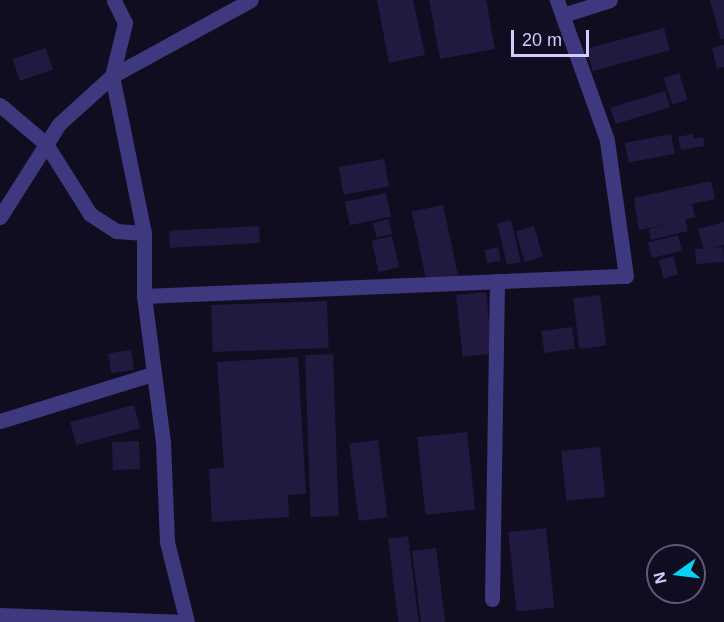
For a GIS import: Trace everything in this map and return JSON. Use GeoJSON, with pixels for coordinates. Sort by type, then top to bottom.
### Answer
{"type":"FeatureCollection","features":[{"type":"Feature","properties":{"kind":"street"},"geometry":{"type":"LineString","coordinates":[[0,615],[185,622],[167,542],[163,442],[144,296],[144,233],[112,76],[125,23],[114,0]]}},
{"type":"Feature","properties":{"kind":"street"},"geometry":{"type":"LineString","coordinates":[[0,218],[59,124],[112,76],[251,0]]}},
{"type":"Feature","properties":{"kind":"street"},"geometry":{"type":"LineString","coordinates":[[144,296],[410,289],[497,281],[626,276],[608,140],[557,0]]}},
{"type":"Feature","properties":{"kind":"street"},"geometry":{"type":"LineString","coordinates":[[563,15],[610,0]]}},
{"type":"Feature","properties":{"kind":"street"},"geometry":{"type":"LineString","coordinates":[[0,105],[46,144],[90,214],[116,231],[144,233]]}},
{"type":"Feature","properties":{"kind":"street"},"geometry":{"type":"LineString","coordinates":[[492,599],[497,281]]}},
{"type":"Feature","properties":{"kind":"street"},"geometry":{"type":"LineString","coordinates":[[0,422],[153,374]]}},
{"type":"Feature","properties":{"kind":"building"},"geometry":{"type":"Polygon","coordinates":[[[377,0],[413,0],[425,55],[389,63],[377,0]]]}},
{"type":"Feature","properties":{"kind":"building"},"geometry":{"type":"Polygon","coordinates":[[[429,0],[486,0],[495,49],[440,59],[429,0]]]}},
{"type":"Feature","properties":{"kind":"building"},"geometry":{"type":"Polygon","coordinates":[[[710,0],[724,0],[724,39],[721,40],[710,0]]]}},
{"type":"Feature","properties":{"kind":"building"},"geometry":{"type":"Polygon","coordinates":[[[664,28],[670,50],[593,71],[587,49],[664,28]]]}},
{"type":"Feature","properties":{"kind":"building"},"geometry":{"type":"Polygon","coordinates":[[[724,45],[724,67],[717,69],[712,48],[724,45]]]}},
{"type":"Feature","properties":{"kind":"building"},"geometry":{"type":"Polygon","coordinates":[[[46,48],[53,70],[20,81],[13,59],[46,48]]]}},
{"type":"Feature","properties":{"kind":"building"},"geometry":{"type":"Polygon","coordinates":[[[679,73],[688,100],[672,105],[664,78],[679,73]]]}},
{"type":"Feature","properties":{"kind":"building"},"geometry":{"type":"Polygon","coordinates":[[[665,91],[670,107],[615,124],[610,108],[665,91]]]}},
{"type":"Feature","properties":{"kind":"building"},"geometry":{"type":"Polygon","coordinates":[[[671,134],[675,154],[629,163],[625,143],[671,134]]]}},
{"type":"Feature","properties":{"kind":"building"},"geometry":{"type":"Polygon","coordinates":[[[693,134],[694,139],[703,137],[705,146],[681,150],[678,137],[693,134]]]}},
{"type":"Feature","properties":{"kind":"building"},"geometry":{"type":"Polygon","coordinates":[[[384,159],[389,187],[344,195],[339,167],[384,159]]]}},
{"type":"Feature","properties":{"kind":"building"},"geometry":{"type":"Polygon","coordinates":[[[711,181],[715,199],[692,204],[695,217],[685,220],[688,231],[651,240],[649,229],[668,224],[639,230],[634,198],[711,181]]]}},
{"type":"Feature","properties":{"kind":"building"},"geometry":{"type":"Polygon","coordinates":[[[386,193],[391,216],[350,225],[345,202],[386,193]]]}},
{"type":"Feature","properties":{"kind":"building"},"geometry":{"type":"Polygon","coordinates":[[[443,205],[458,275],[427,282],[412,212],[443,205]]]}},
{"type":"Feature","properties":{"kind":"building"},"geometry":{"type":"Polygon","coordinates":[[[388,219],[392,233],[377,238],[373,223],[388,219]]]}},
{"type":"Feature","properties":{"kind":"building"},"geometry":{"type":"Polygon","coordinates":[[[511,220],[521,262],[507,265],[497,223],[511,220]]]}},
{"type":"Feature","properties":{"kind":"building"},"geometry":{"type":"Polygon","coordinates":[[[724,222],[724,245],[704,250],[698,229],[724,222]]]}},
{"type":"Feature","properties":{"kind":"building"},"geometry":{"type":"Polygon","coordinates":[[[259,226],[260,243],[170,248],[169,231],[259,226]]]}},
{"type":"Feature","properties":{"kind":"building"},"geometry":{"type":"Polygon","coordinates":[[[534,226],[543,257],[525,262],[516,231],[534,226]]]}},
{"type":"Feature","properties":{"kind":"building"},"geometry":{"type":"Polygon","coordinates":[[[678,235],[682,251],[652,258],[648,242],[678,235]]]}},
{"type":"Feature","properties":{"kind":"building"},"geometry":{"type":"Polygon","coordinates":[[[392,236],[399,267],[379,272],[372,241],[392,236]]]}},
{"type":"Feature","properties":{"kind":"building"},"geometry":{"type":"Polygon","coordinates":[[[498,247],[501,261],[487,264],[484,250],[498,247]]]}},
{"type":"Feature","properties":{"kind":"building"},"geometry":{"type":"Polygon","coordinates":[[[723,247],[724,262],[696,264],[695,249],[723,247]]]}},
{"type":"Feature","properties":{"kind":"building"},"geometry":{"type":"Polygon","coordinates":[[[673,256],[678,274],[664,278],[659,260],[673,256]]]}},
{"type":"Feature","properties":{"kind":"building"},"geometry":{"type":"Polygon","coordinates":[[[486,292],[492,354],[463,357],[456,295],[486,292]]]}},
{"type":"Feature","properties":{"kind":"building"},"geometry":{"type":"Polygon","coordinates":[[[600,295],[606,346],[579,349],[573,298],[600,295]]]}},
{"type":"Feature","properties":{"kind":"building"},"geometry":{"type":"Polygon","coordinates":[[[327,301],[329,348],[213,352],[211,305],[327,301]]]}},
{"type":"Feature","properties":{"kind":"building"},"geometry":{"type":"Polygon","coordinates":[[[572,327],[575,349],[544,353],[541,331],[572,327]]]}},
{"type":"Feature","properties":{"kind":"building"},"geometry":{"type":"Polygon","coordinates":[[[131,350],[134,370],[111,373],[108,354],[131,350]]]}},
{"type":"Feature","properties":{"kind":"building"},"geometry":{"type":"Polygon","coordinates":[[[333,354],[339,516],[311,517],[305,355],[333,354]]]}},
{"type":"Feature","properties":{"kind":"building"},"geometry":{"type":"Polygon","coordinates":[[[298,357],[306,494],[288,495],[289,517],[212,522],[209,469],[224,468],[217,362],[298,357]]]}},
{"type":"Feature","properties":{"kind":"building"},"geometry":{"type":"Polygon","coordinates":[[[134,405],[140,428],[76,445],[70,422],[134,405]]]}},
{"type":"Feature","properties":{"kind":"building"},"geometry":{"type":"Polygon","coordinates":[[[467,432],[475,510],[425,515],[417,437],[467,432]]]}},
{"type":"Feature","properties":{"kind":"building"},"geometry":{"type":"Polygon","coordinates":[[[378,440],[388,517],[359,521],[349,444],[378,440]]]}},
{"type":"Feature","properties":{"kind":"building"},"geometry":{"type":"Polygon","coordinates":[[[139,441],[140,469],[113,470],[112,442],[139,441]]]}},
{"type":"Feature","properties":{"kind":"building"},"geometry":{"type":"Polygon","coordinates":[[[600,447],[605,497],[566,501],[561,451],[600,447]]]}},
{"type":"Feature","properties":{"kind":"building"},"geometry":{"type":"Polygon","coordinates":[[[546,528],[554,608],[517,612],[508,532],[546,528]]]}},
{"type":"Feature","properties":{"kind":"building"},"geometry":{"type":"Polygon","coordinates":[[[408,536],[419,622],[398,622],[388,538],[408,536]]]}},
{"type":"Feature","properties":{"kind":"building"},"geometry":{"type":"Polygon","coordinates":[[[436,548],[445,622],[421,622],[412,551],[436,548]]]}}]}
